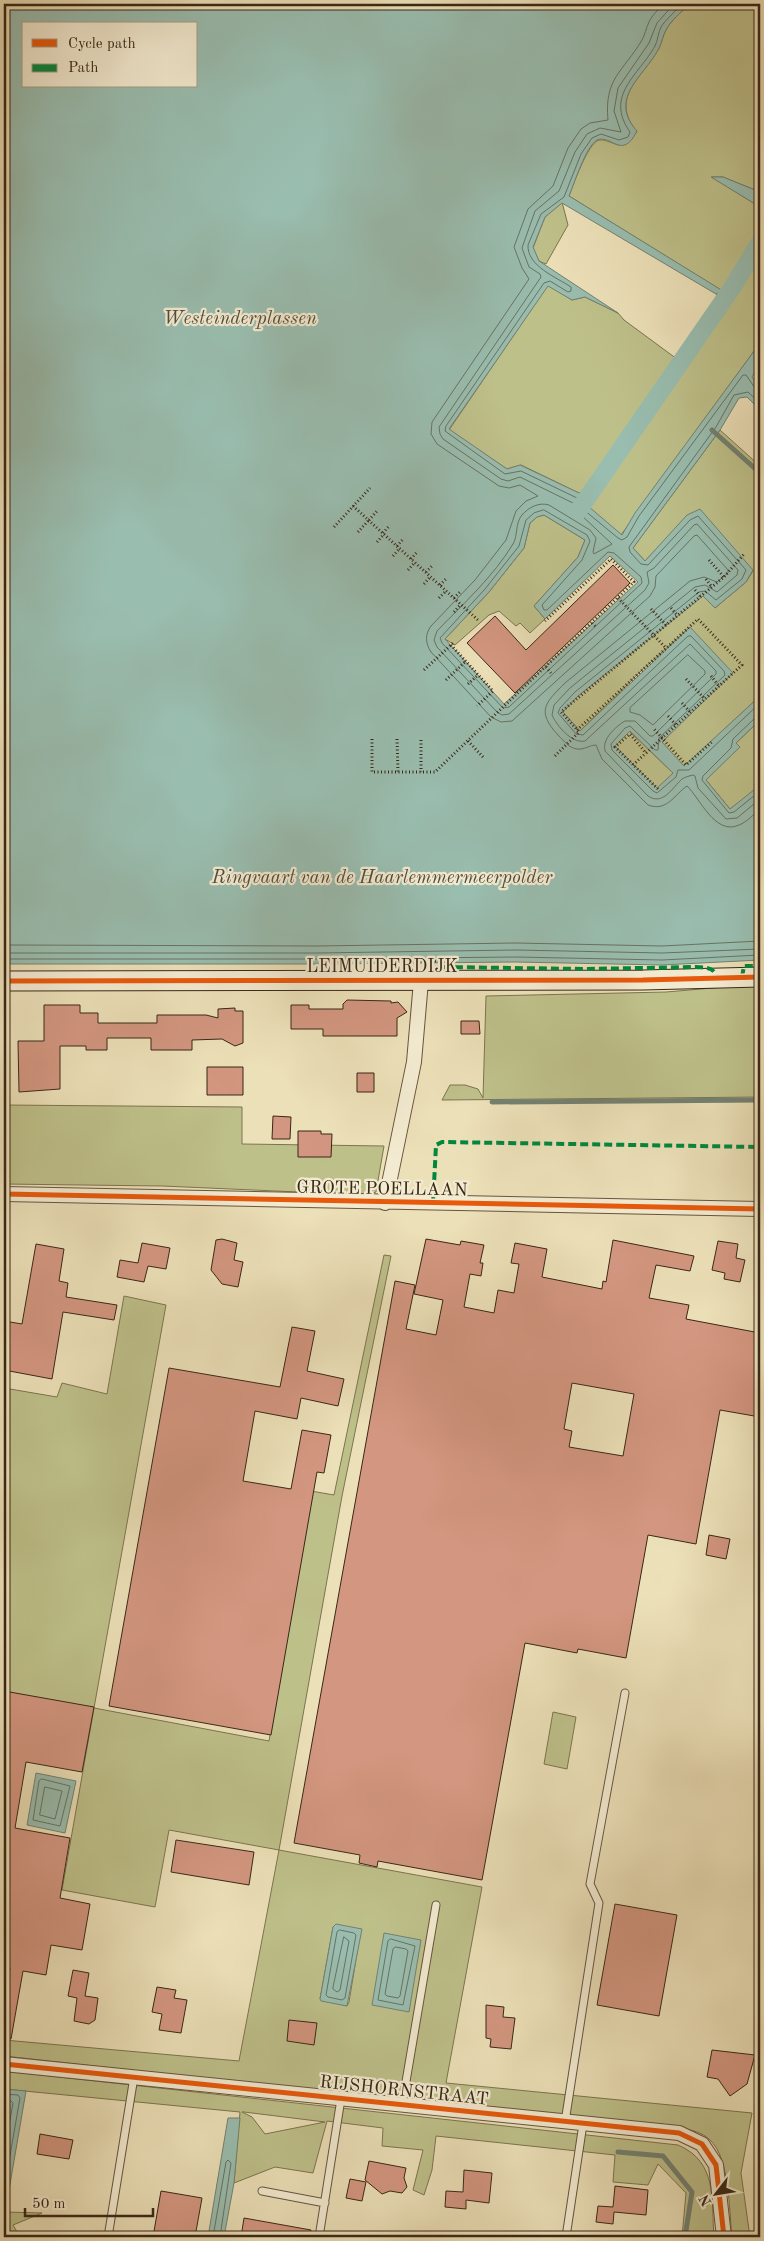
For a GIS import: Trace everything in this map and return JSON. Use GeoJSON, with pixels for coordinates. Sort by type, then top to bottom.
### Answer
{"type":"FeatureCollection","features":[{"type":"Feature","properties":{"kind":"street","name":"LEIMUIDERDIJK"},"geometry":{"type":"LineString","coordinates":[[4,981],[421,981],[760,977]]}},
{"type":"Feature","properties":{"kind":"street","name":"GROTE POELLAAN"},"geometry":{"type":"LineString","coordinates":[[385,1203],[414,1062],[421,981]]}},
{"type":"Feature","properties":{"kind":"street","name":"GROTE POELLAAN"},"geometry":{"type":"LineString","coordinates":[[4,1194],[760,1209]]}},
{"type":"Feature","properties":{"kind":"street","name":"RIJSHORNSTRAAT"},"geometry":{"type":"LineString","coordinates":[[4,2064],[678,2133],[702,2144],[716,2165],[724,2237]]}},
{"type":"Feature","properties":{"kind":"lane"},"geometry":{"type":"LineString","coordinates":[[565,2122],[599,1903],[590,1884],[625,1693]]}},
{"type":"Feature","properties":{"kind":"lane"},"geometry":{"type":"LineString","coordinates":[[402,2105],[436,1905]]}},
{"type":"Feature","properties":{"kind":"lane"},"geometry":{"type":"LineString","coordinates":[[108,2237],[134,2077]]}},
{"type":"Feature","properties":{"kind":"lane"},"geometry":{"type":"LineString","coordinates":[[319,2237],[341,2099]]}},
{"type":"Feature","properties":{"kind":"lane"},"geometry":{"type":"LineString","coordinates":[[566,2237],[583,2124]]}},
{"type":"Feature","properties":{"kind":"lane"},"geometry":{"type":"LineString","coordinates":[[262,2191],[325,2204]]}},
{"type":"Feature","properties":{"kind":"path"},"geometry":{"type":"LineString","coordinates":[[334,527],[370,488]]}},
{"type":"Feature","properties":{"kind":"path"},"geometry":{"type":"LineString","coordinates":[[353,506],[479,621]]}},
{"type":"Feature","properties":{"kind":"path"},"geometry":{"type":"LineString","coordinates":[[358,532],[377,511]]}},
{"type":"Feature","properties":{"kind":"path"},"geometry":{"type":"LineString","coordinates":[[377,542],[390,525]]}},
{"type":"Feature","properties":{"kind":"path"},"geometry":{"type":"LineString","coordinates":[[393,556],[404,538]]}},
{"type":"Feature","properties":{"kind":"path"},"geometry":{"type":"LineString","coordinates":[[411,559],[418,552]]}},
{"type":"Feature","properties":{"kind":"path"},"geometry":{"type":"LineString","coordinates":[[577,730],[561,712],[724,577],[745,553]]}},
{"type":"Feature","properties":{"kind":"path"},"geometry":{"type":"LineString","coordinates":[[372,739],[372,772],[435,772],[634,582],[611,559],[545,621]]}},
{"type":"Feature","properties":{"kind":"path"},"geometry":{"type":"LineString","coordinates":[[709,560],[724,577]]}},
{"type":"Feature","properties":{"kind":"path"},"geometry":{"type":"LineString","coordinates":[[408,570],[415,562]]}},
{"type":"Feature","properties":{"kind":"path"},"geometry":{"type":"LineString","coordinates":[[426,572],[432,566]]}},
{"type":"Feature","properties":{"kind":"path"},"geometry":{"type":"LineString","coordinates":[[424,584],[430,576]]}},
{"type":"Feature","properties":{"kind":"path"},"geometry":{"type":"LineString","coordinates":[[440,585],[447,578]]}},
{"type":"Feature","properties":{"kind":"path"},"geometry":{"type":"LineString","coordinates":[[706,579],[711,586]]}},
{"type":"Feature","properties":{"kind":"path"},"geometry":{"type":"LineString","coordinates":[[439,598],[446,590]]}},
{"type":"Feature","properties":{"kind":"path"},"geometry":{"type":"LineString","coordinates":[[695,590],[700,596]]}},
{"type":"Feature","properties":{"kind":"path"},"geometry":{"type":"LineString","coordinates":[[454,598],[461,591]]}},
{"type":"Feature","properties":{"kind":"path"},"geometry":{"type":"LineString","coordinates":[[618,598],[666,648]]}},
{"type":"Feature","properties":{"kind":"path"},"geometry":{"type":"LineString","coordinates":[[454,612],[461,604]]}},
{"type":"Feature","properties":{"kind":"path"},"geometry":{"type":"LineString","coordinates":[[671,608],[677,615]]}},
{"type":"Feature","properties":{"kind":"path"},"geometry":{"type":"LineString","coordinates":[[651,609],[666,624]]}},
{"type":"Feature","properties":{"kind":"path"},"geometry":{"type":"LineString","coordinates":[[554,756],[579,732],[577,730],[698,619],[742,666],[633,764]]}},
{"type":"Feature","properties":{"kind":"path"},"geometry":{"type":"LineString","coordinates":[[592,623],[597,628]]}},
{"type":"Feature","properties":{"kind":"path"},"geometry":{"type":"LineString","coordinates":[[424,670],[452,644],[493,691],[477,706]]}},
{"type":"Feature","properties":{"kind":"path"},"geometry":{"type":"LineString","coordinates":[[446,680],[466,661]]}},
{"type":"Feature","properties":{"kind":"path"},"geometry":{"type":"LineString","coordinates":[[546,667],[551,673]]}},
{"type":"Feature","properties":{"kind":"path"},"geometry":{"type":"LineString","coordinates":[[468,684],[478,675]]}},
{"type":"Feature","properties":{"kind":"path"},"geometry":{"type":"LineString","coordinates":[[711,676],[720,686]]}},
{"type":"Feature","properties":{"kind":"path"},"geometry":{"type":"LineString","coordinates":[[686,679],[705,699]]}},
{"type":"Feature","properties":{"kind":"path"},"geometry":{"type":"LineString","coordinates":[[682,703],[690,712]]}},
{"type":"Feature","properties":{"kind":"path"},"geometry":{"type":"LineString","coordinates":[[668,716],[676,725]]}},
{"type":"Feature","properties":{"kind":"path"},"geometry":{"type":"LineString","coordinates":[[654,729],[686,765],[713,741]]}},
{"type":"Feature","properties":{"kind":"path"},"geometry":{"type":"LineString","coordinates":[[646,753],[630,734],[615,748],[658,789]]}},
{"type":"Feature","properties":{"kind":"path"},"geometry":{"type":"LineString","coordinates":[[397,738],[398,772]]}},
{"type":"Feature","properties":{"kind":"path"},"geometry":{"type":"LineString","coordinates":[[421,740],[421,772]]}},
{"type":"Feature","properties":{"kind":"path"},"geometry":{"type":"LineString","coordinates":[[468,741],[484,758]]}},
{"type":"Feature","properties":{"kind":"path"},"geometry":{"type":"LineString","coordinates":[[337,960],[454,960]]}},
{"type":"Feature","properties":{"kind":"green space"},"geometry":{"type":"Polygon","coordinates":[[[689,4],[760,4],[760,192],[723,177],[712,177],[760,207],[760,343],[621,535],[587,506],[595,493],[579,493],[521,465],[507,469],[449,430],[548,285],[572,300],[585,297],[618,313],[624,320],[681,362],[723,304],[716,294],[722,291],[569,196],[581,165],[590,148],[595,143],[601,140],[618,145],[637,132],[629,119],[626,108],[627,97],[631,87],[653,58],[668,26],[689,4]]]}},
{"type":"Feature","properties":{"kind":"green space"},"geometry":{"type":"Polygon","coordinates":[[[562,202],[568,225],[546,264],[539,261],[533,248],[545,217],[562,202]]]}},
{"type":"Feature","properties":{"kind":"green space"},"geometry":{"type":"Polygon","coordinates":[[[720,430],[760,466],[760,696],[684,767],[662,743],[673,730],[690,627],[642,670],[580,731],[563,712],[578,696],[703,595],[715,608],[746,582],[753,571],[718,531],[669,536],[645,561],[633,548],[720,430]]]}},
{"type":"Feature","properties":{"kind":"green space"},"geometry":{"type":"Polygon","coordinates":[[[544,515],[585,540],[578,557],[534,606],[545,619],[530,633],[520,623],[516,626],[499,611],[489,615],[455,645],[445,639],[489,592],[524,548],[530,523],[537,517],[544,515]]]}},
{"type":"Feature","properties":{"kind":"green space"},"geometry":{"type":"Polygon","coordinates":[[[760,720],[760,787],[730,809],[706,780],[739,747],[736,743],[760,720]]]}},
{"type":"Feature","properties":{"kind":"green space"},"geometry":{"type":"Polygon","coordinates":[[[629,731],[673,773],[657,789],[615,746],[629,731]]]}},
{"type":"Feature","properties":{"kind":"green space"},"geometry":{"type":"Polygon","coordinates":[[[760,984],[760,1097],[442,1100],[450,1085],[465,1085],[478,1089],[483,1098],[486,996],[666,992],[760,984]]]}},
{"type":"Feature","properties":{"kind":"green space"},"geometry":{"type":"Polygon","coordinates":[[[4,1105],[242,1107],[242,1144],[384,1146],[376,1192],[367,1195],[162,1186],[4,1184],[4,1105]]]}},
{"type":"Feature","properties":{"kind":"green space"},"geometry":{"type":"Polygon","coordinates":[[[384,1255],[391,1256],[342,1496],[279,1850],[169,1830],[155,1907],[62,1890],[94,1708],[269,1741],[311,1491],[334,1495],[384,1255]]]}},
{"type":"Feature","properties":{"kind":"green space"},"geometry":{"type":"Polygon","coordinates":[[[124,1296],[166,1305],[94,1708],[4,1693],[4,1388],[57,1397],[62,1383],[107,1394],[124,1296]]]}},
{"type":"Feature","properties":{"kind":"green space"},"geometry":{"type":"Polygon","coordinates":[[[553,1712],[576,1717],[567,1769],[544,1764],[553,1712]]]}},
{"type":"Feature","properties":{"kind":"green space"},"geometry":{"type":"Polygon","coordinates":[[[279,1850],[482,1887],[446,2083],[752,2113],[741,2173],[750,2237],[732,2237],[725,2172],[717,2148],[704,2135],[681,2128],[4,2056],[4,2040],[239,2061],[279,1850]],[[333,1927],[320,1999],[347,2006],[361,1929],[333,1927]]]}},
{"type":"Feature","properties":{"kind":"green space"},"geometry":{"type":"Polygon","coordinates":[[[4,2071],[678,2145],[691,2152],[700,2161],[706,2172],[712,2196],[714,2237],[682,2237],[686,2193],[658,2164],[648,2185],[613,2182],[615,2155],[436,2136],[432,2170],[424,2195],[413,2190],[423,2150],[382,2146],[383,2128],[327,2121],[313,2173],[275,2167],[234,2183],[240,2112],[4,2089],[4,2071]],[[242,2112],[252,2117],[265,2134],[325,2122],[242,2112]]]}},
{"type":"Feature","properties":{"kind":"green space"},"geometry":{"type":"Polygon","coordinates":[[[5,2212],[42,2213],[13,2225],[20,2237],[4,2237],[5,2212]]]}},
{"type":"Feature","properties":{"kind":"water","name":"Westeinderplassen"},"geometry":{"type":"Polygon","coordinates":[[[4,4],[689,4],[668,26],[659,48],[638,78],[627,98],[626,108],[629,119],[637,131],[632,140],[622,145],[602,139],[597,140],[585,157],[569,196],[723,291],[716,294],[562,203],[545,217],[533,247],[539,261],[618,313],[585,297],[572,300],[548,286],[449,429],[507,469],[520,465],[579,493],[595,493],[588,506],[622,535],[635,513],[760,343],[760,364],[752,377],[760,388],[760,410],[747,397],[739,398],[720,430],[633,548],[645,561],[687,515],[700,509],[753,570],[746,582],[715,608],[703,596],[578,696],[563,712],[580,731],[690,627],[733,673],[662,742],[684,766],[760,696],[760,720],[736,743],[740,747],[706,780],[730,809],[760,785],[760,960],[662,965],[516,962],[4,964],[4,4]],[[544,515],[537,517],[530,523],[524,548],[489,592],[445,639],[504,704],[638,582],[610,556],[545,619],[534,606],[578,557],[585,540],[544,515]],[[630,731],[615,746],[657,788],[673,773],[630,731]]]}},
{"type":"Feature","properties":{"kind":"water"},"geometry":{"type":"Polygon","coordinates":[[[711,177],[723,177],[760,192],[760,207],[711,177]]]}},
{"type":"Feature","properties":{"kind":"water"},"geometry":{"type":"Polygon","coordinates":[[[36,1773],[76,1781],[65,1833],[27,1825],[36,1773]]]}},
{"type":"Feature","properties":{"kind":"water"},"geometry":{"type":"Polygon","coordinates":[[[336,1924],[362,1929],[347,2006],[321,2001],[320,1999],[333,1927],[336,1924]]]}},
{"type":"Feature","properties":{"kind":"water"},"geometry":{"type":"Polygon","coordinates":[[[384,1933],[421,1940],[409,2012],[372,2005],[384,1933]]]}},
{"type":"Feature","properties":{"kind":"water"},"geometry":{"type":"Polygon","coordinates":[[[4,2089],[26,2091],[4,2219],[4,2089]]]}},
{"type":"Feature","properties":{"kind":"water"},"geometry":{"type":"Polygon","coordinates":[[[228,2118],[240,2118],[234,2183],[224,2237],[208,2237],[228,2118]]]}},
{"type":"Feature","properties":{"kind":"building"},"geometry":{"type":"Polygon","coordinates":[[[613,565],[630,583],[515,693],[467,643],[495,616],[526,650],[613,565]]]}},
{"type":"Feature","properties":{"kind":"building"},"geometry":{"type":"Polygon","coordinates":[[[347,1000],[398,1002],[407,1012],[397,1018],[397,1036],[323,1036],[323,1029],[291,1029],[291,1005],[309,1005],[309,1009],[343,1009],[343,1004],[347,1000]]]}},
{"type":"Feature","properties":{"kind":"building"},"geometry":{"type":"Polygon","coordinates":[[[44,1005],[80,1005],[80,1013],[98,1013],[98,1023],[157,1023],[157,1015],[206,1015],[218,1018],[218,1009],[235,1008],[235,1011],[243,1011],[243,1043],[235,1046],[222,1039],[192,1040],[192,1050],[151,1050],[151,1038],[107,1038],[107,1050],[86,1050],[86,1046],[60,1046],[60,1089],[19,1092],[18,1041],[44,1041],[44,1005]]]}},
{"type":"Feature","properties":{"kind":"building"},"geometry":{"type":"Polygon","coordinates":[[[461,1021],[479,1021],[480,1034],[461,1034],[461,1021]]]}},
{"type":"Feature","properties":{"kind":"building"},"geometry":{"type":"Polygon","coordinates":[[[207,1067],[243,1067],[243,1095],[207,1095],[207,1067]]]}},
{"type":"Feature","properties":{"kind":"building"},"geometry":{"type":"Polygon","coordinates":[[[357,1073],[374,1073],[374,1092],[357,1092],[357,1073]]]}},
{"type":"Feature","properties":{"kind":"building"},"geometry":{"type":"Polygon","coordinates":[[[273,1116],[291,1117],[290,1139],[272,1139],[273,1116]]]}},
{"type":"Feature","properties":{"kind":"building"},"geometry":{"type":"Polygon","coordinates":[[[298,1131],[321,1131],[321,1134],[332,1134],[331,1157],[298,1157],[298,1131]]]}},
{"type":"Feature","properties":{"kind":"building"},"geometry":{"type":"Polygon","coordinates":[[[222,1239],[237,1243],[234,1260],[243,1262],[238,1287],[222,1284],[211,1270],[216,1240],[222,1239]]]}},
{"type":"Feature","properties":{"kind":"building"},"geometry":{"type":"Polygon","coordinates":[[[426,1239],[460,1245],[461,1241],[484,1245],[480,1263],[483,1263],[481,1276],[470,1274],[464,1307],[494,1313],[498,1290],[514,1293],[519,1264],[511,1263],[515,1243],[547,1249],[542,1277],[602,1289],[603,1281],[606,1282],[613,1240],[694,1256],[690,1271],[656,1265],[649,1298],[689,1305],[686,1319],[760,1333],[760,1417],[720,1410],[696,1544],[648,1535],[626,1658],[578,1649],[577,1653],[525,1643],[482,1880],[378,1861],[377,1867],[359,1863],[360,1855],[294,1843],[395,1281],[415,1285],[406,1329],[436,1335],[443,1300],[414,1294],[426,1239]],[[572,1383],[564,1429],[572,1431],[569,1447],[623,1456],[634,1394],[572,1383]]]}},
{"type":"Feature","properties":{"kind":"building"},"geometry":{"type":"Polygon","coordinates":[[[718,1241],[738,1244],[736,1258],[745,1260],[740,1282],[724,1279],[725,1273],[712,1270],[718,1241]]]}},
{"type":"Feature","properties":{"kind":"building"},"geometry":{"type":"Polygon","coordinates":[[[142,1243],[170,1248],[166,1269],[148,1266],[144,1282],[117,1277],[120,1260],[138,1263],[142,1243]]]}},
{"type":"Feature","properties":{"kind":"building"},"geometry":{"type":"Polygon","coordinates":[[[36,1244],[64,1249],[59,1281],[68,1283],[66,1297],[117,1305],[114,1320],[63,1312],[52,1379],[4,1370],[4,1321],[22,1324],[36,1244]]]}},
{"type":"Feature","properties":{"kind":"building"},"geometry":{"type":"Polygon","coordinates":[[[292,1327],[315,1331],[307,1371],[344,1379],[338,1406],[301,1398],[297,1419],[255,1411],[243,1481],[291,1489],[302,1430],[331,1435],[324,1473],[317,1472],[271,1735],[109,1706],[169,1368],[280,1387],[292,1327]]]}},
{"type":"Feature","properties":{"kind":"building"},"geometry":{"type":"Polygon","coordinates":[[[709,1535],[730,1539],[726,1559],[706,1555],[709,1535]]]}},
{"type":"Feature","properties":{"kind":"building"},"geometry":{"type":"Polygon","coordinates":[[[4,1691],[94,1707],[82,1772],[26,1762],[15,1828],[70,1838],[60,1898],[90,1904],[82,1950],[51,1945],[46,1975],[23,1971],[11,2039],[4,2039],[4,2000],[10,1968],[4,1967],[4,1691]]]}},
{"type":"Feature","properties":{"kind":"building"},"geometry":{"type":"Polygon","coordinates":[[[176,1840],[254,1852],[249,1885],[171,1872],[176,1840]]]}},
{"type":"Feature","properties":{"kind":"building"},"geometry":{"type":"Polygon","coordinates":[[[615,1904],[677,1915],[659,2016],[597,2005],[615,1904]]]}},
{"type":"Feature","properties":{"kind":"building"},"geometry":{"type":"Polygon","coordinates":[[[73,1970],[89,1973],[85,1996],[98,1998],[95,2020],[89,2024],[74,2021],[77,1998],[68,1996],[73,1970]]]}},
{"type":"Feature","properties":{"kind":"building"},"geometry":{"type":"Polygon","coordinates":[[[157,1987],[176,1990],[174,1998],[187,2000],[181,2033],[159,2030],[162,2014],[152,2012],[157,1987]]]}},
{"type":"Feature","properties":{"kind":"building"},"geometry":{"type":"Polygon","coordinates":[[[486,2005],[504,2007],[503,2017],[515,2018],[511,2049],[490,2047],[491,2039],[486,2038],[486,2005]]]}},
{"type":"Feature","properties":{"kind":"building"},"geometry":{"type":"Polygon","coordinates":[[[289,2020],[317,2023],[314,2045],[287,2041],[289,2020]]]}},
{"type":"Feature","properties":{"kind":"building"},"geometry":{"type":"Polygon","coordinates":[[[712,2050],[755,2055],[747,2084],[730,2096],[718,2079],[707,2077],[712,2050]]]}},
{"type":"Feature","properties":{"kind":"building"},"geometry":{"type":"Polygon","coordinates":[[[40,2134],[73,2140],[69,2159],[37,2154],[40,2134]]]}},
{"type":"Feature","properties":{"kind":"building"},"geometry":{"type":"Polygon","coordinates":[[[369,2161],[406,2168],[404,2178],[407,2187],[402,2193],[390,2191],[382,2194],[365,2180],[369,2161]]]}},
{"type":"Feature","properties":{"kind":"building"},"geometry":{"type":"Polygon","coordinates":[[[464,2170],[492,2173],[489,2203],[466,2200],[466,2209],[445,2207],[446,2191],[463,2192],[464,2170]]]}},
{"type":"Feature","properties":{"kind":"building"},"geometry":{"type":"Polygon","coordinates":[[[350,2179],[366,2182],[362,2201],[346,2198],[350,2179]]]}},
{"type":"Feature","properties":{"kind":"building"},"geometry":{"type":"Polygon","coordinates":[[[615,2186],[648,2190],[646,2215],[614,2212],[613,2224],[596,2222],[598,2206],[613,2207],[615,2186]]]}},
{"type":"Feature","properties":{"kind":"building"},"geometry":{"type":"Polygon","coordinates":[[[161,2191],[202,2198],[195,2237],[153,2237],[161,2191]]]}},
{"type":"Feature","properties":{"kind":"building"},"geometry":{"type":"Polygon","coordinates":[[[244,2218],[311,2230],[310,2237],[241,2237],[244,2218]]]}},
{"type":"Feature","properties":{"kind":"waterway"},"geometry":{"type":"LineString","coordinates":[[578,511],[732,288],[760,242]]}},
{"type":"Feature","properties":{"kind":"waterway"},"geometry":{"type":"LineString","coordinates":[[712,430],[760,473]]}},
{"type":"Feature","properties":{"kind":"waterway"},"geometry":{"type":"LineString","coordinates":[[492,1102],[760,1100]]}},
{"type":"Feature","properties":{"kind":"waterway"},"geometry":{"type":"LineString","coordinates":[[618,2152],[663,2156],[692,2192],[685,2237]]}},
{"type":"Feature","properties":{"kind":"marked path"},"geometry":{"type":"LineString","coordinates":[[742,977],[744,966],[760,966]]}},
{"type":"Feature","properties":{"kind":"marked path"},"geometry":{"type":"LineString","coordinates":[[435,972],[435,968],[441,967],[585,969],[697,967],[712,970],[717,978]]}},
{"type":"Feature","properties":{"kind":"marked path"},"geometry":{"type":"LineString","coordinates":[[433,1204],[436,1145],[442,1142],[760,1147]]}},
{"type":"Feature","properties":{"kind":"cycle path"},"geometry":{"type":"LineString","coordinates":[[4,981],[643,980],[760,977]]}},
{"type":"Feature","properties":{"kind":"cycle path"},"geometry":{"type":"LineString","coordinates":[[4,1194],[760,1209]]}},
{"type":"Feature","properties":{"kind":"cycle path"},"geometry":{"type":"LineString","coordinates":[[4,2064],[679,2133],[702,2144],[716,2165],[724,2237]]}},
{"type":"Feature","properties":{"kind":"water label","name":"Ringvaart van de Haarlemmermeerpolder"},"geometry":{"type":"Point","coordinates":[382,878]}}]}
